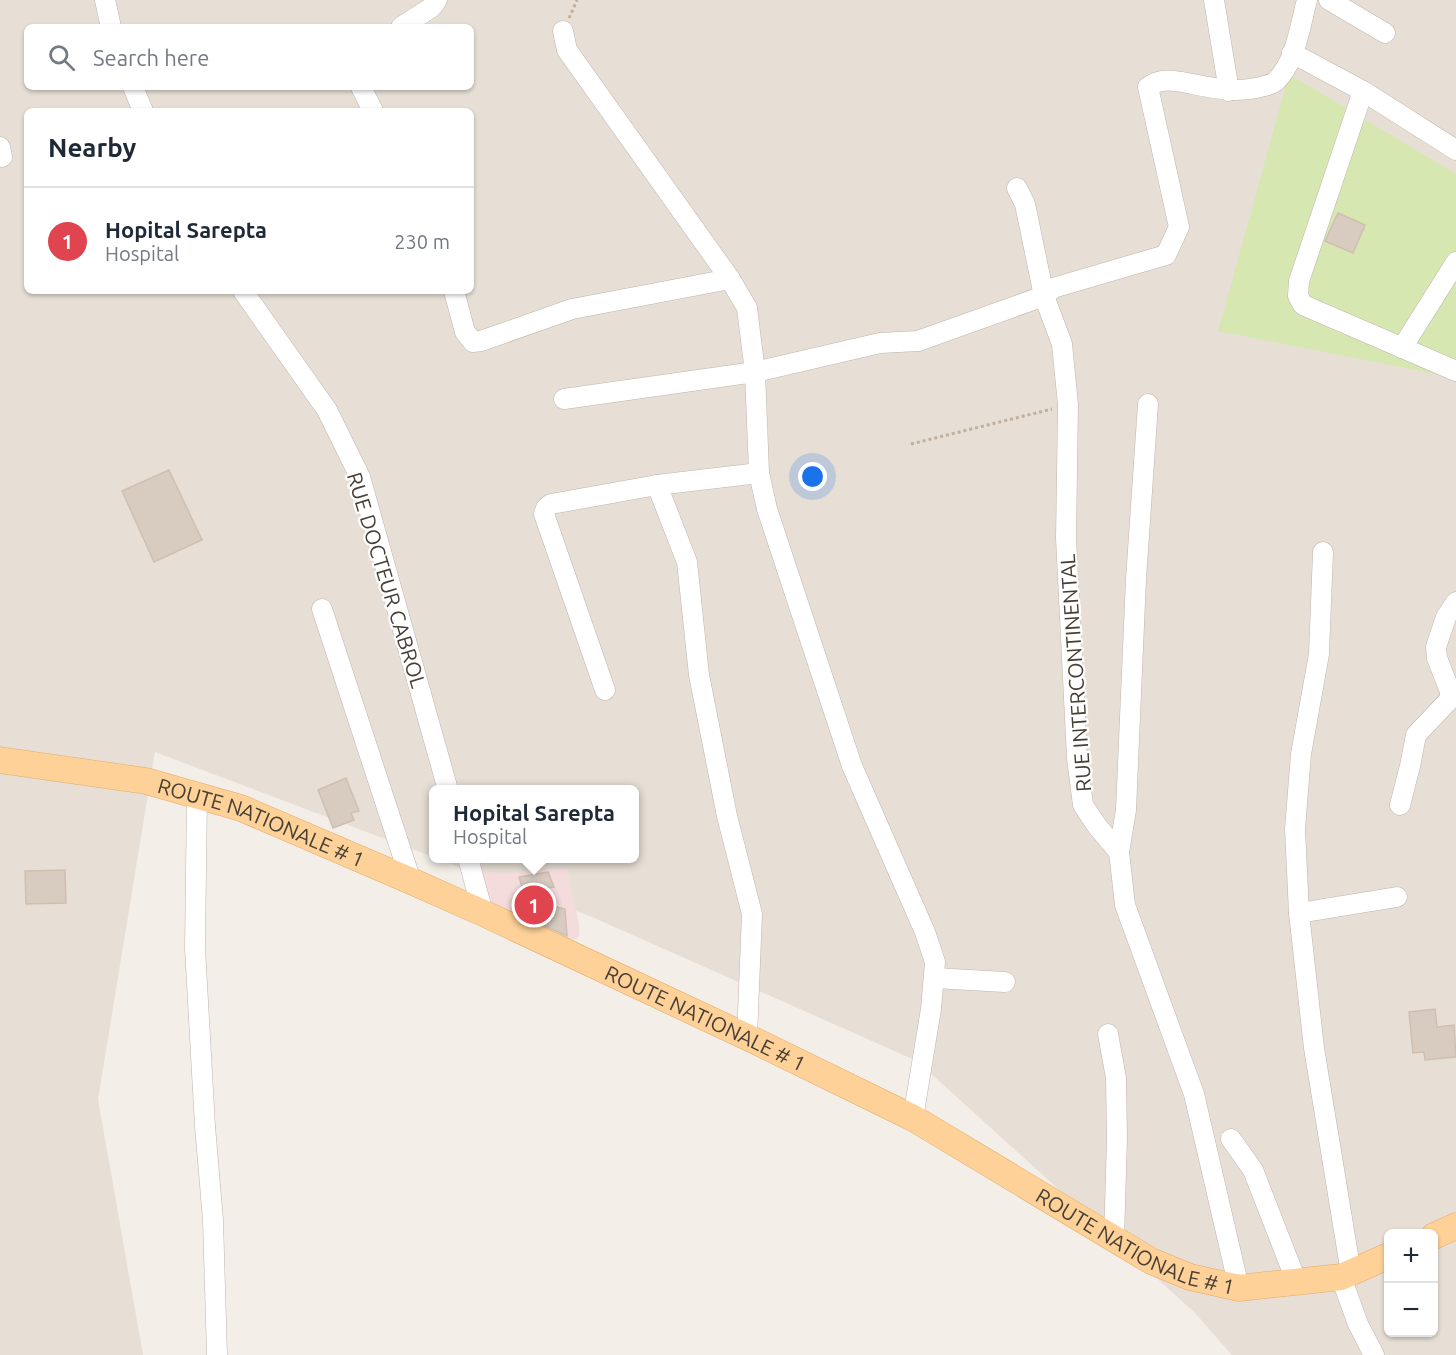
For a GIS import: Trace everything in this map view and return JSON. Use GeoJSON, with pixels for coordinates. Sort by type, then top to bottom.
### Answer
{"type":"FeatureCollection","features":[{"type":"Feature","properties":{"kind":"main road","name":"ROUTE NATIONALE # 1"},"geometry":{"type":"LineString","coordinates":[[0,760],[146,781],[242,808],[411,881],[747,1037],[913,1118],[1151,1261],[1190,1277],[1239,1287],[1297,1283],[1346,1275],[1384,1258]]}},
{"type":"Feature","properties":{"kind":"main road"},"geometry":{"type":"LineString","coordinates":[[1438,1234],[1456,1227]]}},
{"type":"Feature","properties":{"kind":"street"},"geometry":{"type":"LineString","coordinates":[[105,0],[110,24]]}},
{"type":"Feature","properties":{"kind":"street"},"geometry":{"type":"LineString","coordinates":[[406,24],[432,7],[437,0]]}},
{"type":"Feature","properties":{"kind":"street"},"geometry":{"type":"LineString","coordinates":[[1214,0],[1228,91]]}},
{"type":"Feature","properties":{"kind":"street"},"geometry":{"type":"LineString","coordinates":[[564,399],[755,372],[880,343],[918,341],[1048,292],[1166,255],[1179,227],[1148,87],[1157,80],[1178,81],[1228,91],[1252,90],[1275,83],[1292,53],[1307,0]]}},
{"type":"Feature","properties":{"kind":"street"},"geometry":{"type":"LineString","coordinates":[[1329,0],[1385,33]]}},
{"type":"Feature","properties":{"kind":"street"},"geometry":{"type":"LineString","coordinates":[[563,31],[567,50],[730,279],[747,308],[755,372],[759,472],[767,509],[852,766],[925,932],[935,962],[935,978],[913,1118]]}},
{"type":"Feature","properties":{"kind":"street"},"geometry":{"type":"LineString","coordinates":[[1292,53],[1363,91],[1456,150]]}},
{"type":"Feature","properties":{"kind":"street"},"geometry":{"type":"LineString","coordinates":[[134,90],[142,108]]}},
{"type":"Feature","properties":{"kind":"street"},"geometry":{"type":"LineString","coordinates":[[362,90],[372,108]]}},
{"type":"Feature","properties":{"kind":"street"},"geometry":{"type":"LineString","coordinates":[[1363,91],[1299,281],[1298,296],[1303,305],[1456,371]]}},
{"type":"Feature","properties":{"kind":"street","name":"RUE INTERCONTINENTAL"},"geometry":{"type":"LineString","coordinates":[[1017,188],[1025,204],[1062,344],[1068,405],[1066,538],[1077,758],[1083,805],[1119,852]]}},
{"type":"Feature","properties":{"kind":"street"},"geometry":{"type":"LineString","coordinates":[[1402,348],[1456,262]]}},
{"type":"Feature","properties":{"kind":"street"},"geometry":{"type":"LineString","coordinates":[[455,294],[465,332],[473,342],[572,309],[730,279]]}},
{"type":"Feature","properties":{"kind":"street","name":"RUE DOCTEUR CABROL"},"geometry":{"type":"LineString","coordinates":[[245,294],[327,410],[360,477],[447,785]]}},
{"type":"Feature","properties":{"kind":"street"},"geometry":{"type":"LineString","coordinates":[[1148,404],[1136,579],[1126,810],[1119,852],[1125,904],[1194,1094],[1239,1287]]}},
{"type":"Feature","properties":{"kind":"street"},"geometry":{"type":"LineString","coordinates":[[605,690],[544,514],[546,508],[551,504],[657,485],[759,472]]}},
{"type":"Feature","properties":{"kind":"street"},"geometry":{"type":"LineString","coordinates":[[657,485],[687,562],[699,675],[727,816],[752,914],[747,1037]]}},
{"type":"Feature","properties":{"kind":"street"},"geometry":{"type":"LineString","coordinates":[[1323,552],[1319,654],[1301,753],[1295,829],[1299,913],[1314,1048],[1346,1275],[1358,1324],[1374,1355]]}},
{"type":"Feature","properties":{"kind":"street"},"geometry":{"type":"LineString","coordinates":[[1400,805],[1416,735],[1450,699],[1450,691],[1437,658],[1436,647],[1446,616],[1456,602]]}},
{"type":"Feature","properties":{"kind":"street"},"geometry":{"type":"LineString","coordinates":[[322,609],[411,881]]}},
{"type":"Feature","properties":{"kind":"street"},"geometry":{"type":"LineString","coordinates":[[197,795],[195,948],[213,1220],[217,1355]]}},
{"type":"Feature","properties":{"kind":"street"},"geometry":{"type":"LineString","coordinates":[[469,863],[483,913]]}},
{"type":"Feature","properties":{"kind":"street"},"geometry":{"type":"LineString","coordinates":[[1299,913],[1398,897]]}},
{"type":"Feature","properties":{"kind":"street"},"geometry":{"type":"LineString","coordinates":[[935,978],[1005,982]]}},
{"type":"Feature","properties":{"kind":"street"},"geometry":{"type":"LineString","coordinates":[[1108,1034],[1116,1078],[1114,1239]]}},
{"type":"Feature","properties":{"kind":"street"},"geometry":{"type":"LineString","coordinates":[[1231,1139],[1253,1170],[1297,1283]]}},
{"type":"Feature","properties":{"kind":"path"},"geometry":{"type":"LineString","coordinates":[[911,444],[1068,405]]}},
{"type":"Feature","properties":{"kind":"shaded area"},"geometry":{"type":"Polygon","coordinates":[[[0,0],[1456,0],[1456,1355],[1232,1355],[1195,1313],[917,1061],[592,917],[449,863],[639,863],[639,785],[429,785],[429,855],[155,752],[98,1099],[143,1355],[0,1355],[0,0]]]}},
{"type":"Feature","properties":{"kind":"shaded area"},"geometry":{"type":"Polygon","coordinates":[[[567,868],[579,924],[579,937],[574,940],[564,939],[496,912],[479,871],[508,873],[567,868]]]}},
{"type":"Feature","properties":{"kind":"green space"},"geometry":{"type":"Polygon","coordinates":[[[1289,74],[1456,174],[1456,378],[1218,331],[1289,74]]]}},
{"type":"Feature","properties":{"kind":"building"},"geometry":{"type":"Polygon","coordinates":[[[1338,213],[1365,225],[1353,253],[1325,241],[1338,213]]]}},
{"type":"Feature","properties":{"kind":"building"},"geometry":{"type":"Polygon","coordinates":[[[169,470],[202,540],[154,562],[122,491],[169,470]]]}},
{"type":"Feature","properties":{"kind":"building"},"geometry":{"type":"Polygon","coordinates":[[[346,778],[359,811],[351,813],[354,820],[333,828],[318,790],[346,778]]]}},
{"type":"Feature","properties":{"kind":"building"},"geometry":{"type":"Polygon","coordinates":[[[65,870],[66,903],[26,904],[25,871],[65,870]]]}},
{"type":"Feature","properties":{"kind":"building"},"geometry":{"type":"Polygon","coordinates":[[[548,872],[554,887],[524,893],[519,877],[548,872]]]}},
{"type":"Feature","properties":{"kind":"building"},"geometry":{"type":"Polygon","coordinates":[[[541,903],[565,909],[567,936],[543,925],[541,903]]]}},
{"type":"Feature","properties":{"kind":"building"},"geometry":{"type":"Polygon","coordinates":[[[1435,1009],[1437,1027],[1454,1025],[1456,1057],[1425,1060],[1424,1052],[1413,1053],[1409,1012],[1435,1009]]]}},
{"type":"Feature","properties":{"kind":"place","name":"Hopital Sarepta"},"geometry":{"type":"Point","coordinates":[534,905]}}]}
